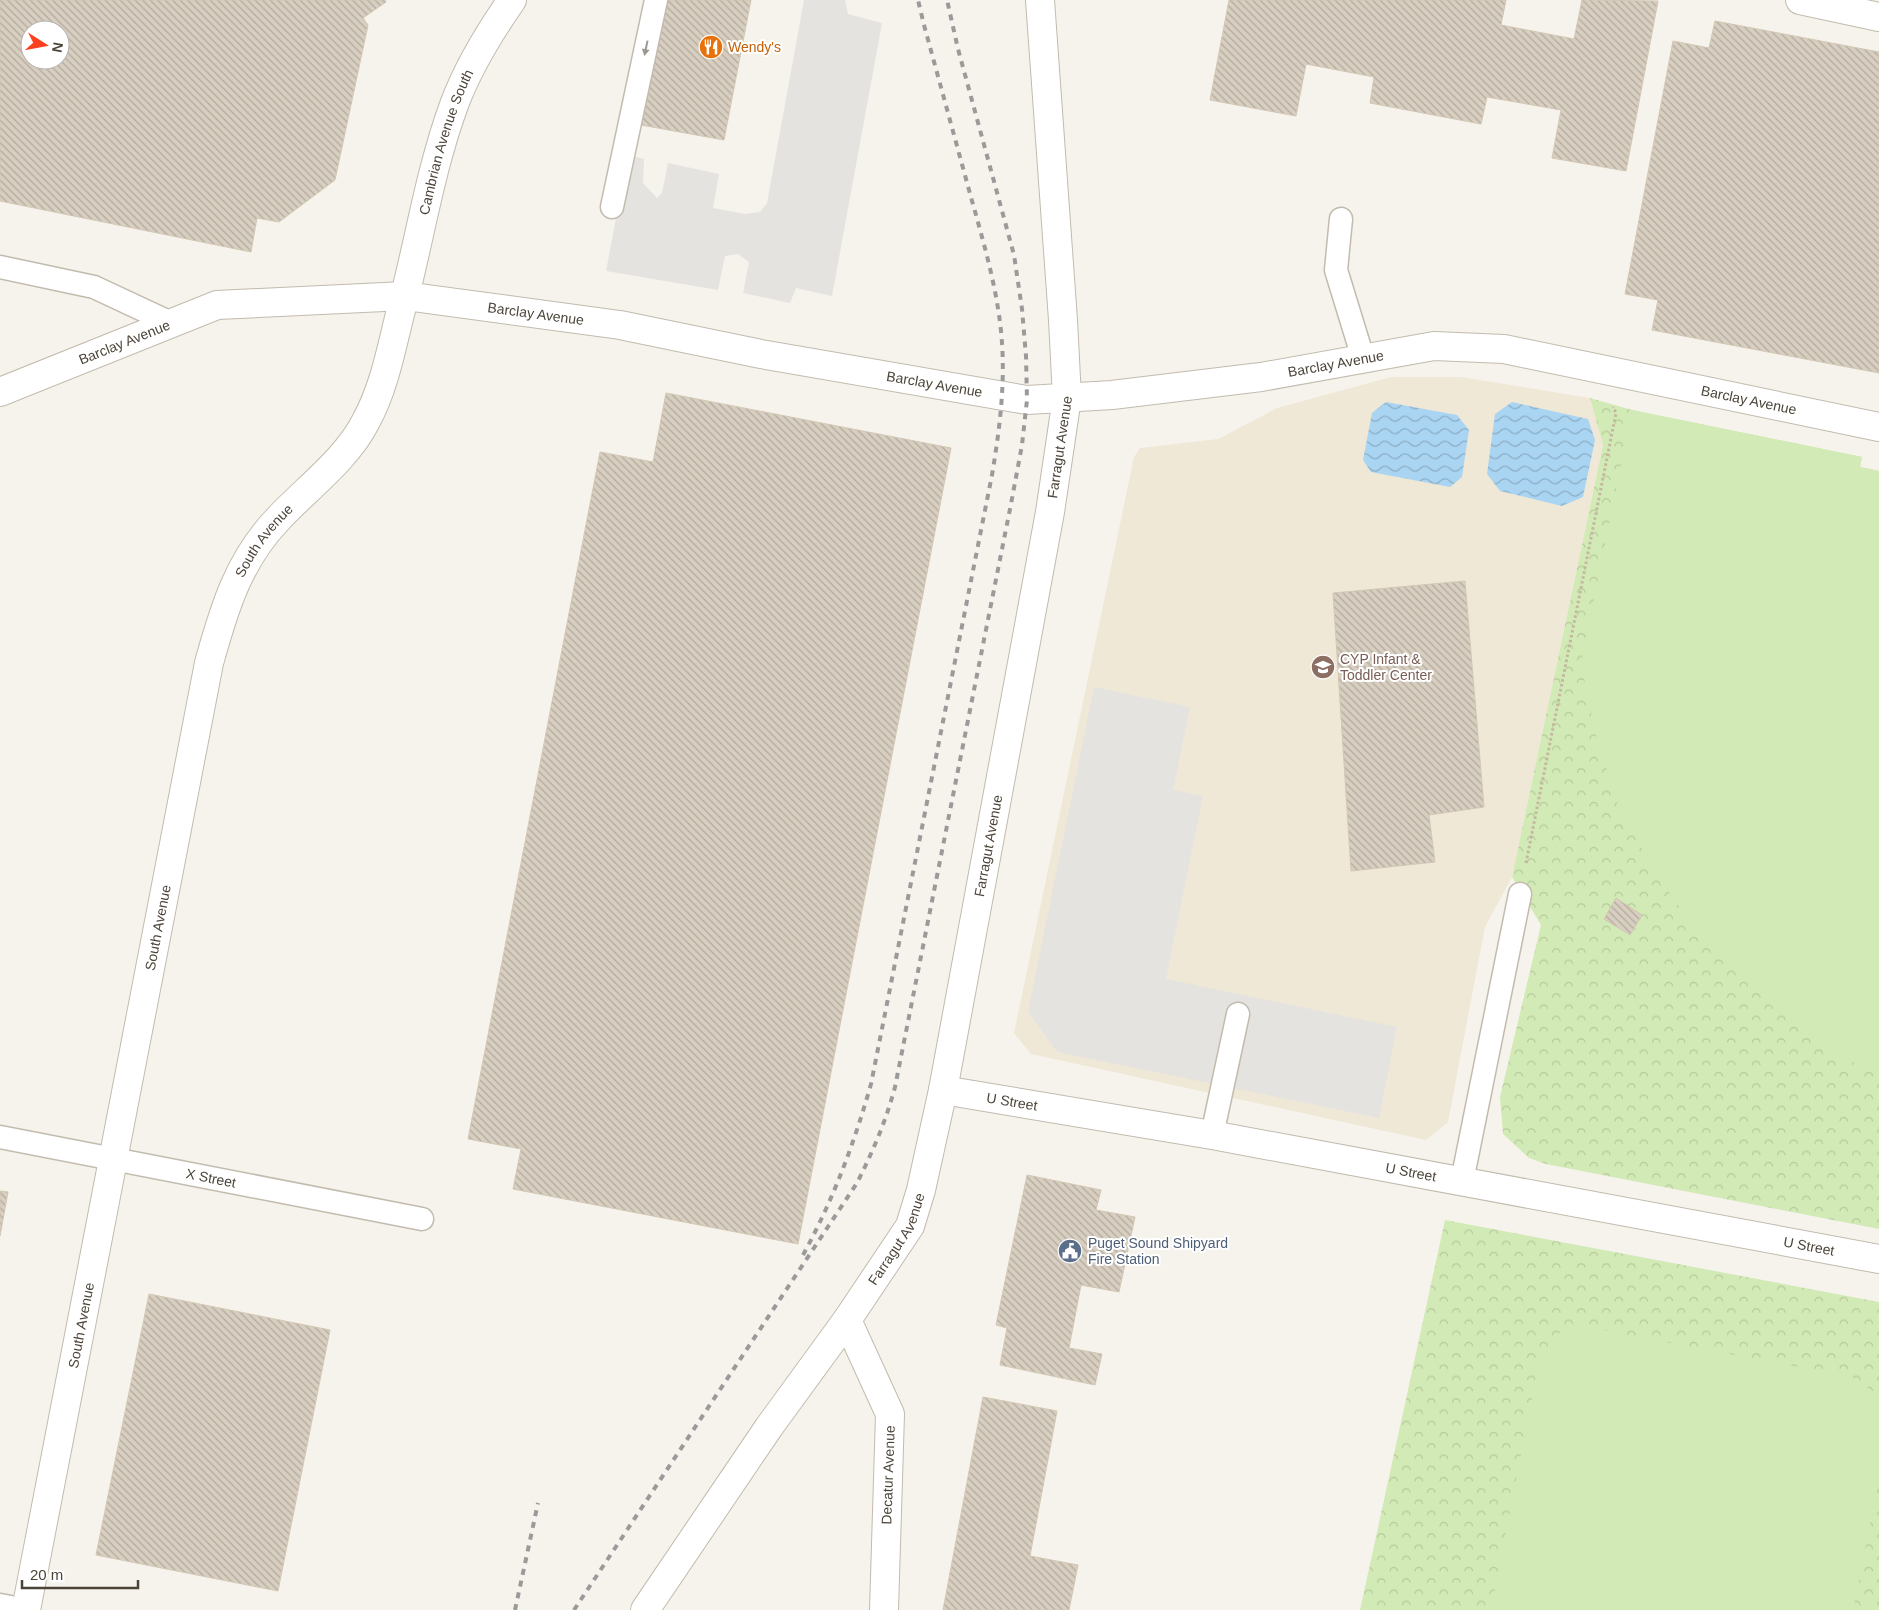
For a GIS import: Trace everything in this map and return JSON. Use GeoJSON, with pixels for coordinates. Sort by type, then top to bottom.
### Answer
{"type":"FeatureCollection","features":[{"type":"Feature","properties":{"kind":"street","name":"Cambrian Avenue South"},"geometry":{"type":"LineString","coordinates":[[405,296],[438,154],[454,105],[471,66],[512,0]]}},
{"type":"Feature","properties":{"kind":"street","name":"Farragut Avenue"},"geometry":{"type":"LineString","coordinates":[[645,1610],[769,1427],[847,1320],[910,1226],[921,1190],[943,1090],[1050,512],[1067,398],[1064,320],[1040,0]]}},
{"type":"Feature","properties":{"kind":"street"},"geometry":{"type":"LineString","coordinates":[[1800,0],[1879,16]]}},
{"type":"Feature","properties":{"kind":"street","name":"Barclay Avenue"},"geometry":{"type":"LineString","coordinates":[[0,392],[217,305],[405,296],[620,325],[761,354],[1027,400],[1112,395],[1261,377],[1434,346],[1504,350],[1879,427]]}},
{"type":"Feature","properties":{"kind":"street","name":"South Avenue"},"geometry":{"type":"LineString","coordinates":[[26,1610],[115,1160],[209,664],[222,617],[235,582],[253,548],[345,451],[366,422],[380,388],[405,296]]}},
{"type":"Feature","properties":{"kind":"street","name":"U Street"},"geometry":{"type":"LineString","coordinates":[[943,1090],[1212,1135],[1879,1259]]}},
{"type":"Feature","properties":{"kind":"street","name":"Decatur Avenue"},"geometry":{"type":"LineString","coordinates":[[847,1320],[890,1414],[884,1610]]}},
{"type":"Feature","properties":{"kind":"lane"},"geometry":{"type":"LineString","coordinates":[[612,207],[656,0]]}},
{"type":"Feature","properties":{"kind":"lane"},"geometry":{"type":"LineString","coordinates":[[1341,219],[1336,270],[1363,358]]}},
{"type":"Feature","properties":{"kind":"lane"},"geometry":{"type":"LineString","coordinates":[[0,267],[94,287],[171,323]]}},
{"type":"Feature","properties":{"kind":"lane"},"geometry":{"type":"LineString","coordinates":[[1462,1181],[1520,894]]}},
{"type":"Feature","properties":{"kind":"lane"},"geometry":{"type":"LineString","coordinates":[[1212,1135],[1238,1014]]}},
{"type":"Feature","properties":{"kind":"lane","name":"X Street"},"geometry":{"type":"LineString","coordinates":[[0,1137],[422,1219]]}},
{"type":"Feature","properties":{"kind":"lane"},"geometry":{"type":"LineString","coordinates":[[0,1604],[26,1610]]}},
{"type":"Feature","properties":{"kind":"path"},"geometry":{"type":"LineString","coordinates":[[1520,894],[1616,413],[1597,369]]}},
{"type":"Feature","properties":{"kind":"shaded area"},"geometry":{"type":"Polygon","coordinates":[[[804,0],[845,0],[848,14],[882,23],[832,296],[796,288],[790,303],[743,293],[749,262],[738,254],[725,256],[718,290],[606,271],[628,155],[644,159],[643,183],[657,198],[662,193],[668,163],[719,174],[713,208],[745,214],[760,212],[767,203],[804,0]]]}},
{"type":"Feature","properties":{"kind":"shaded area","name":"CYP Infant & Toddler Center"},"geometry":{"type":"Polygon","coordinates":[[[1391,377],[1461,377],[1590,398],[1603,445],[1512,877],[1485,927],[1448,1122],[1426,1140],[1031,1054],[1014,1033],[1134,457],[1140,448],[1218,439],[1277,408],[1391,377]]]}},
{"type":"Feature","properties":{"kind":"shaded area"},"geometry":{"type":"Polygon","coordinates":[[[1094,687],[1190,707],[1173,790],[1203,796],[1166,979],[1397,1027],[1379,1118],[1057,1052],[1028,1012],[1094,687]]]}},
{"type":"Feature","properties":{"kind":"green space"},"geometry":{"type":"Polygon","coordinates":[[[1590,398],[1632,410],[1862,457],[1860,467],[1879,471],[1879,1229],[1546,1164],[1529,1158],[1503,1134],[1500,1097],[1541,925],[1512,877],[1603,445],[1590,398]]]}},
{"type":"Feature","properties":{"kind":"green space"},"geometry":{"type":"Polygon","coordinates":[[[1632,410],[1862,457],[1860,467],[1879,471],[1879,1075],[1839,1055],[1773,1007],[1709,948],[1661,881],[1619,809],[1596,736],[1581,664],[1632,410]]]}},
{"type":"Feature","properties":{"kind":"green space"},"geometry":{"type":"Polygon","coordinates":[[[1445,1220],[1879,1302],[1879,1610],[1360,1610],[1445,1220]]]}},
{"type":"Feature","properties":{"kind":"green space"},"geometry":{"type":"Polygon","coordinates":[[[1586,1327],[1852,1377],[1879,1395],[1879,1479],[1853,1610],[1491,1610],[1539,1361],[1557,1334],[1586,1327]]]}},
{"type":"Feature","properties":{"kind":"water"},"geometry":{"type":"Polygon","coordinates":[[[1386,402],[1457,415],[1469,430],[1462,477],[1450,487],[1371,472],[1363,460],[1372,413],[1386,402]]]}},
{"type":"Feature","properties":{"kind":"water"},"geometry":{"type":"Polygon","coordinates":[[[1512,402],[1588,419],[1595,440],[1583,497],[1562,506],[1500,491],[1487,474],[1495,414],[1512,402]]]}},
{"type":"Feature","properties":{"kind":"building"},"geometry":{"type":"Polygon","coordinates":[[[0,0],[385,0],[386,2],[363,18],[368,25],[335,180],[279,222],[257,218],[251,252],[0,201],[0,0]]]}},
{"type":"Feature","properties":{"kind":"building"},"geometry":{"type":"Polygon","coordinates":[[[664,0],[751,0],[724,140],[641,125],[664,0]]]}},
{"type":"Feature","properties":{"kind":"building"},"geometry":{"type":"Polygon","coordinates":[[[1229,0],[1506,0],[1501,25],[1574,39],[1582,0],[1658,1],[1626,171],[1552,158],[1561,110],[1487,97],[1481,124],[1370,103],[1374,77],[1306,64],[1296,116],[1210,100],[1229,0]]]}},
{"type":"Feature","properties":{"kind":"building"},"geometry":{"type":"Polygon","coordinates":[[[1715,21],[1879,52],[1879,373],[1652,330],[1658,300],[1625,294],[1673,41],[1709,48],[1715,21]]]}},
{"type":"Feature","properties":{"kind":"building"},"geometry":{"type":"Polygon","coordinates":[[[666,393],[951,448],[798,1244],[513,1189],[521,1149],[468,1139],[600,452],[653,462],[666,393]]]}},
{"type":"Feature","properties":{"kind":"building"},"geometry":{"type":"Polygon","coordinates":[[[1465,581],[1484,807],[1429,815],[1435,862],[1351,871],[1333,593],[1465,581]]]}},
{"type":"Feature","properties":{"kind":"building"},"geometry":{"type":"Polygon","coordinates":[[[1616,898],[1642,915],[1630,935],[1604,919],[1616,898]]]}},
{"type":"Feature","properties":{"kind":"building","name":"Puget Sound Shipyard Fire Station"},"geometry":{"type":"Polygon","coordinates":[[[1027,1175],[1101,1190],[1096,1210],[1135,1217],[1119,1292],[1081,1285],[1069,1348],[1102,1354],[1095,1385],[1000,1365],[1007,1328],[996,1325],[1027,1175]]]}},
{"type":"Feature","properties":{"kind":"building"},"geometry":{"type":"Polygon","coordinates":[[[0,1191],[8,1192],[0,1236],[0,1191]]]}},
{"type":"Feature","properties":{"kind":"building"},"geometry":{"type":"Polygon","coordinates":[[[149,1294],[330,1330],[278,1591],[96,1555],[149,1294]]]}},
{"type":"Feature","properties":{"kind":"building"},"geometry":{"type":"Polygon","coordinates":[[[983,1397],[1057,1411],[1030,1556],[1078,1565],[1069,1610],[943,1610],[983,1397]]]}},
{"type":"Feature","properties":{"kind":"railway"},"geometry":{"type":"LineString","coordinates":[[803,1255],[824,1214],[842,1171],[871,1084],[992,475],[1001,403],[1003,367],[1001,331],[992,278],[918,0]]}},
{"type":"Feature","properties":{"kind":"railway"},"geometry":{"type":"LineString","coordinates":[[574,1610],[857,1183],[879,1136],[895,1087],[1011,504],[1022,445],[1027,400],[1022,309],[1014,255],[958,49],[947,0]]}},
{"type":"Feature","properties":{"kind":"railway"},"geometry":{"type":"LineString","coordinates":[[515,1610],[538,1503]]}},
{"type":"Feature","properties":{"kind":"place","name":"Wendy's"},"geometry":{"type":"Point","coordinates":[711,47]}},
{"type":"Feature","properties":{"kind":"place","name":"CYP Infant & Toddler Center"},"geometry":{"type":"Point","coordinates":[1323,667]}},
{"type":"Feature","properties":{"kind":"place","name":"Puget Sound Shipyard Fire Station"},"geometry":{"type":"Point","coordinates":[1070,1251]}}]}
